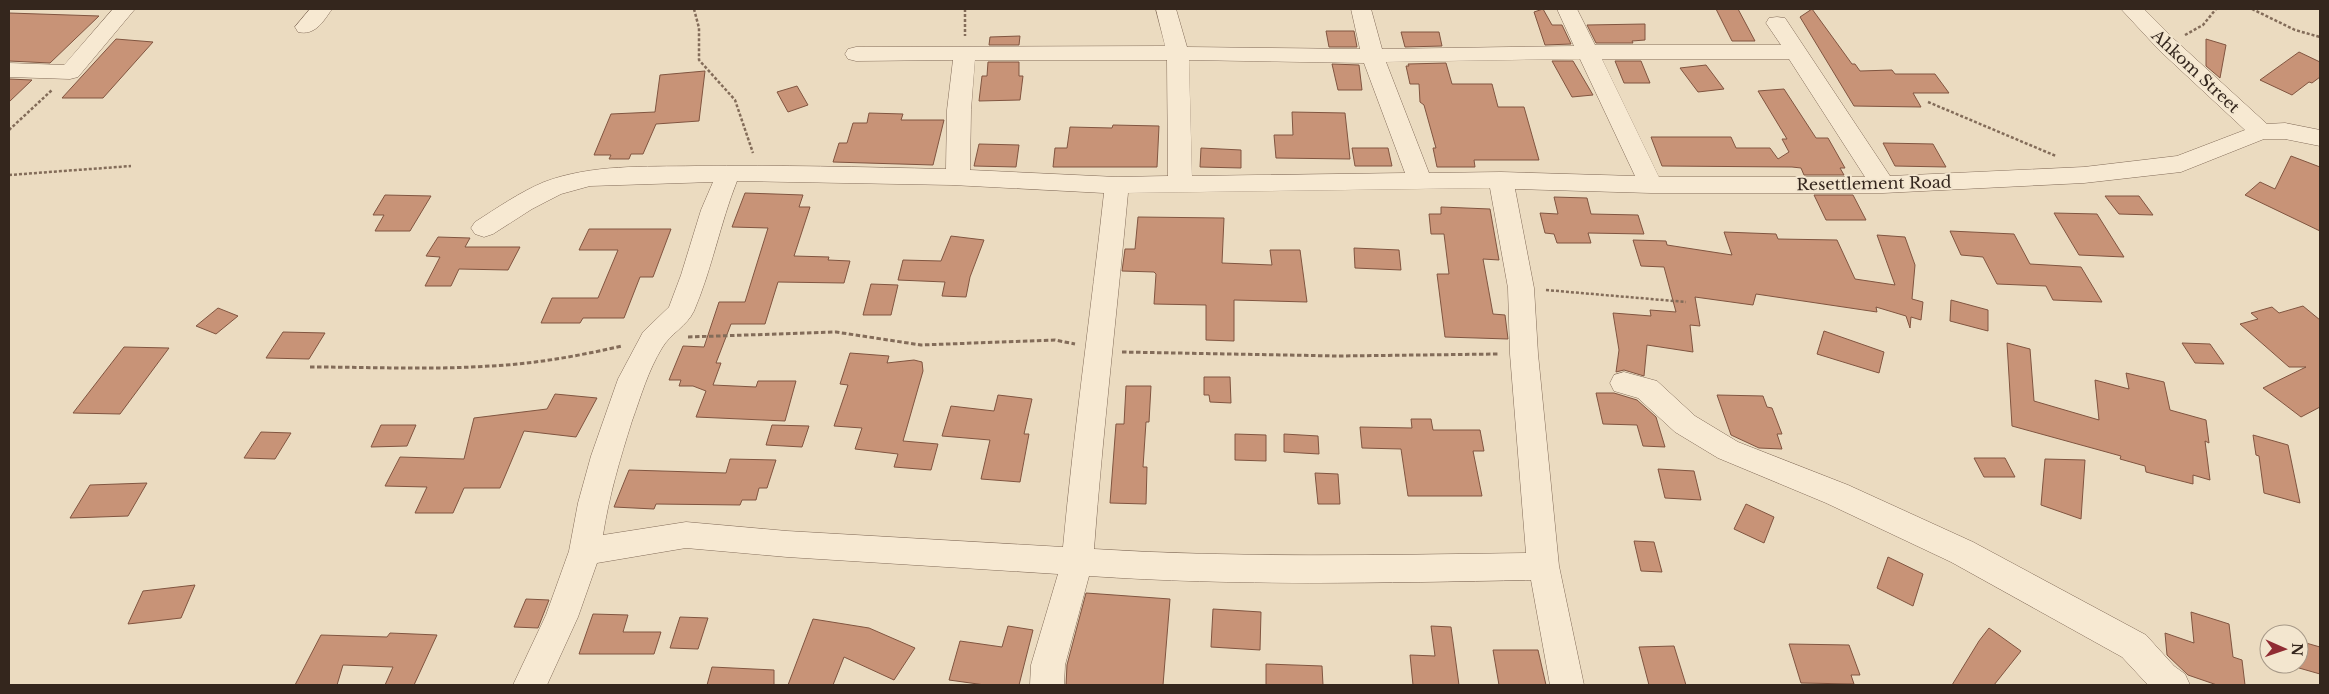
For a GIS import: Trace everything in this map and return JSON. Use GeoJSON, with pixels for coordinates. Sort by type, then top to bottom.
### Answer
{"type":"FeatureCollection","features":[{"type":"Feature","properties":{"kind":"street"},"geometry":{"type":"LineString","coordinates":[[9,70],[70,72],[124,9]]}},
{"type":"Feature","properties":{"kind":"street"},"geometry":{"type":"LineString","coordinates":[[306,27],[322,9]]}},
{"type":"Feature","properties":{"kind":"street"},"geometry":{"type":"LineString","coordinates":[[1166,9],[1178,53],[1180,185]]}},
{"type":"Feature","properties":{"kind":"street"},"geometry":{"type":"LineString","coordinates":[[1361,9],[1373,56],[1420,181]]}},
{"type":"Feature","properties":{"kind":"street"},"geometry":{"type":"LineString","coordinates":[[1566,9],[1651,185]]}},
{"type":"Feature","properties":{"kind":"street","name":"Ahkom Street"},"geometry":{"type":"LineString","coordinates":[[2132,9],[2167,45],[2261,132]]}},
{"type":"Feature","properties":{"kind":"street"},"geometry":{"type":"LineString","coordinates":[[1777,23],[1882,185]]}},
{"type":"Feature","properties":{"kind":"street"},"geometry":{"type":"LineString","coordinates":[[856,54],[1178,53],[1373,56],[1588,52],[1796,52]]}},
{"type":"Feature","properties":{"kind":"street"},"geometry":{"type":"LineString","coordinates":[[958,177],[959,110],[965,54]]}},
{"type":"Feature","properties":{"kind":"street","name":"Resettlement Road"},"geometry":{"type":"LineString","coordinates":[[484,228],[523,203],[554,188],[590,178],[675,173],[958,177],[1180,185],[1501,180],[1651,185],[1882,185],[2084,175],[2181,164],[2261,132],[2285,131],[2320,138]]}},
{"type":"Feature","properties":{"kind":"street"},"geometry":{"type":"LineString","coordinates":[[530,685],[562,617],[585,551],[593,503],[606,456],[632,380],[653,339],[680,312],[728,174]]}},
{"type":"Feature","properties":{"kind":"street"},"geometry":{"type":"LineString","coordinates":[[1501,180],[1521,288],[1524,354],[1542,566],[1548,585],[1567,685]]}},
{"type":"Feature","properties":{"kind":"street"},"geometry":{"type":"LineString","coordinates":[[1047,685],[1048,665],[1077,562],[1085,468],[1100,351],[1117,184]]}},
{"type":"Feature","properties":{"kind":"street"},"geometry":{"type":"LineString","coordinates":[[1624,383],[1647,389],[1685,424],[1728,450],[1837,494],[1962,552],[2134,646],[2163,683]]}},
{"type":"Feature","properties":{"kind":"street"},"geometry":{"type":"LineString","coordinates":[[585,551],[686,534],[787,544],[1173,568],[1251,570],[1542,566]]}},
{"type":"Feature","properties":{"kind":"path"},"geometry":{"type":"LineString","coordinates":[[694,9],[699,28],[699,60],[735,100],[748,143],[763,173]]}},
{"type":"Feature","properties":{"kind":"path"},"geometry":{"type":"LineString","coordinates":[[965,9],[965,54]]}},
{"type":"Feature","properties":{"kind":"path"},"geometry":{"type":"LineString","coordinates":[[2167,45],[2203,25],[2216,9]]}},
{"type":"Feature","properties":{"kind":"path"},"geometry":{"type":"LineString","coordinates":[[2252,9],[2295,30],[2320,38]]}},
{"type":"Feature","properties":{"kind":"path"},"geometry":{"type":"LineString","coordinates":[[9,130],[70,72]]}},
{"type":"Feature","properties":{"kind":"path"},"geometry":{"type":"LineString","coordinates":[[1928,102],[2062,159],[2084,175]]}},
{"type":"Feature","properties":{"kind":"path"},"geometry":{"type":"LineString","coordinates":[[9,175],[131,166]]}},
{"type":"Feature","properties":{"kind":"path"},"geometry":{"type":"LineString","coordinates":[[1521,288],[1686,302]]}},
{"type":"Feature","properties":{"kind":"path"},"geometry":{"type":"LineString","coordinates":[[310,367],[490,367],[546,360],[653,339]]}},
{"type":"Feature","properties":{"kind":"building"},"geometry":{"type":"Polygon","coordinates":[[[1543,9],[1552,25],[1562,25],[1571,44],[1545,45],[1534,12],[1543,9]]]}},
{"type":"Feature","properties":{"kind":"building"},"geometry":{"type":"Polygon","coordinates":[[[1716,9],[1738,9],[1755,41],[1732,41],[1716,9]]]}},
{"type":"Feature","properties":{"kind":"building"},"geometry":{"type":"Polygon","coordinates":[[[1812,9],[1852,64],[1855,64],[1860,71],[1892,70],[1895,74],[1935,74],[1949,93],[1913,93],[1921,107],[1854,106],[1800,17],[1812,9]]]}},
{"type":"Feature","properties":{"kind":"building"},"geometry":{"type":"Polygon","coordinates":[[[9,13],[99,16],[50,63],[9,61],[9,13]]]}},
{"type":"Feature","properties":{"kind":"building"},"geometry":{"type":"Polygon","coordinates":[[[1645,24],[1645,40],[1632,41],[1633,43],[1596,43],[1587,25],[1645,24]]]}},
{"type":"Feature","properties":{"kind":"building"},"geometry":{"type":"Polygon","coordinates":[[[1326,31],[1354,31],[1357,47],[1329,47],[1326,31]]]}},
{"type":"Feature","properties":{"kind":"building"},"geometry":{"type":"Polygon","coordinates":[[[1401,32],[1439,32],[1442,46],[1405,47],[1401,32]]]}},
{"type":"Feature","properties":{"kind":"building"},"geometry":{"type":"Polygon","coordinates":[[[1020,36],[1019,45],[989,45],[990,37],[1020,36]]]}},
{"type":"Feature","properties":{"kind":"building"},"geometry":{"type":"Polygon","coordinates":[[[116,39],[153,42],[103,98],[62,98],[116,39]]]}},
{"type":"Feature","properties":{"kind":"building"},"geometry":{"type":"Polygon","coordinates":[[[2206,39],[2226,45],[2220,78],[2206,66],[2206,39]]]}},
{"type":"Feature","properties":{"kind":"building"},"geometry":{"type":"Polygon","coordinates":[[[2299,52],[2320,62],[2320,77],[2312,83],[2309,82],[2292,95],[2260,80],[2299,52]]]}},
{"type":"Feature","properties":{"kind":"building"},"geometry":{"type":"Polygon","coordinates":[[[1552,61],[1573,61],[1593,95],[1572,97],[1552,61]]]}},
{"type":"Feature","properties":{"kind":"building"},"geometry":{"type":"Polygon","coordinates":[[[1615,61],[1641,61],[1650,83],[1624,83],[1615,61]]]}},
{"type":"Feature","properties":{"kind":"building"},"geometry":{"type":"Polygon","coordinates":[[[988,62],[1019,62],[1019,76],[1023,76],[1020,100],[979,101],[982,76],[987,76],[988,62]]]}},
{"type":"Feature","properties":{"kind":"building"},"geometry":{"type":"Polygon","coordinates":[[[1446,63],[1452,84],[1492,84],[1498,107],[1524,107],[1539,160],[1474,160],[1475,167],[1437,167],[1433,148],[1436,148],[1424,105],[1420,102],[1419,84],[1410,84],[1406,66],[1409,66],[1408,64],[1446,63]]]}},
{"type":"Feature","properties":{"kind":"building"},"geometry":{"type":"Polygon","coordinates":[[[1332,64],[1359,65],[1362,90],[1338,90],[1332,64]]]}},
{"type":"Feature","properties":{"kind":"building"},"geometry":{"type":"Polygon","coordinates":[[[1706,65],[1724,89],[1698,92],[1680,68],[1706,65]]]}},
{"type":"Feature","properties":{"kind":"building"},"geometry":{"type":"Polygon","coordinates":[[[705,71],[699,121],[656,124],[643,154],[631,154],[629,159],[609,159],[611,155],[594,155],[611,114],[655,112],[660,75],[705,71]]]}},
{"type":"Feature","properties":{"kind":"building"},"geometry":{"type":"Polygon","coordinates":[[[9,79],[32,80],[9,102],[9,79]]]}},
{"type":"Feature","properties":{"kind":"building"},"geometry":{"type":"Polygon","coordinates":[[[797,86],[808,105],[788,112],[777,92],[797,86]]]}},
{"type":"Feature","properties":{"kind":"building"},"geometry":{"type":"Polygon","coordinates":[[[1784,89],[1816,138],[1828,138],[1845,168],[1840,168],[1844,175],[1804,175],[1801,168],[1792,167],[1662,166],[1651,137],[1731,137],[1736,148],[1770,148],[1778,159],[1789,152],[1782,139],[1787,139],[1758,91],[1784,89]]]}},
{"type":"Feature","properties":{"kind":"building"},"geometry":{"type":"Polygon","coordinates":[[[1292,112],[1345,113],[1350,159],[1276,158],[1274,135],[1293,135],[1292,112]]]}},
{"type":"Feature","properties":{"kind":"building"},"geometry":{"type":"Polygon","coordinates":[[[869,113],[903,114],[901,120],[944,120],[933,165],[833,162],[839,143],[847,143],[853,123],[867,123],[869,113]]]}},
{"type":"Feature","properties":{"kind":"building"},"geometry":{"type":"Polygon","coordinates":[[[1113,125],[1159,126],[1157,167],[1053,167],[1055,148],[1067,148],[1070,127],[1112,128],[1113,125]]]}},
{"type":"Feature","properties":{"kind":"building"},"geometry":{"type":"Polygon","coordinates":[[[1883,143],[1933,144],[1946,167],[1895,166],[1883,143]]]}},
{"type":"Feature","properties":{"kind":"building"},"geometry":{"type":"Polygon","coordinates":[[[979,144],[1019,145],[1016,167],[974,166],[979,144]]]}},
{"type":"Feature","properties":{"kind":"building"},"geometry":{"type":"Polygon","coordinates":[[[1201,148],[1241,150],[1241,168],[1200,167],[1201,148]]]}},
{"type":"Feature","properties":{"kind":"building"},"geometry":{"type":"Polygon","coordinates":[[[1352,148],[1388,148],[1392,166],[1355,166],[1352,148]]]}},
{"type":"Feature","properties":{"kind":"building"},"geometry":{"type":"Polygon","coordinates":[[[2291,156],[2320,167],[2320,231],[2245,195],[2260,182],[2275,189],[2291,156]]]}},
{"type":"Feature","properties":{"kind":"building"},"geometry":{"type":"Polygon","coordinates":[[[745,193],[803,195],[799,207],[810,207],[794,256],[829,257],[828,260],[850,261],[844,283],[778,282],[765,324],[731,324],[716,363],[721,363],[713,385],[756,387],[758,381],[796,381],[785,421],[696,417],[706,391],[693,386],[679,386],[681,380],[669,380],[683,346],[704,347],[719,302],[745,302],[768,228],[732,227],[745,193]]]}},
{"type":"Feature","properties":{"kind":"building"},"geometry":{"type":"Polygon","coordinates":[[[385,195],[431,196],[410,231],[375,231],[384,215],[373,215],[385,195]]]}},
{"type":"Feature","properties":{"kind":"building"},"geometry":{"type":"Polygon","coordinates":[[[1814,195],[1853,195],[1866,220],[1826,220],[1814,195]]]}},
{"type":"Feature","properties":{"kind":"building"},"geometry":{"type":"Polygon","coordinates":[[[2105,196],[2139,196],[2153,215],[2119,214],[2105,196]]]}},
{"type":"Feature","properties":{"kind":"building"},"geometry":{"type":"Polygon","coordinates":[[[1554,197],[1587,198],[1591,214],[1638,215],[1644,234],[1588,233],[1591,243],[1557,243],[1554,234],[1545,233],[1540,213],[1558,214],[1554,197]]]}},
{"type":"Feature","properties":{"kind":"building"},"geometry":{"type":"Polygon","coordinates":[[[1441,207],[1490,209],[1499,260],[1483,259],[1493,314],[1505,315],[1508,339],[1445,337],[1437,274],[1449,274],[1444,234],[1431,234],[1429,214],[1441,214],[1441,207]]]}},
{"type":"Feature","properties":{"kind":"building"},"geometry":{"type":"Polygon","coordinates":[[[2054,213],[2097,214],[2124,257],[2079,255],[2054,213]]]}},
{"type":"Feature","properties":{"kind":"building"},"geometry":{"type":"Polygon","coordinates":[[[1138,217],[1224,218],[1222,263],[1272,265],[1270,250],[1300,250],[1307,302],[1234,300],[1234,341],[1206,340],[1206,305],[1154,304],[1156,274],[1154,272],[1122,271],[1125,249],[1135,249],[1138,217]]]}},
{"type":"Feature","properties":{"kind":"building"},"geometry":{"type":"Polygon","coordinates":[[[589,229],[671,229],[653,277],[640,277],[624,318],[583,318],[580,323],[541,323],[552,298],[598,298],[618,250],[579,250],[589,229]]]}},
{"type":"Feature","properties":{"kind":"building"},"geometry":{"type":"Polygon","coordinates":[[[1950,231],[2014,234],[2030,264],[2081,267],[2102,302],[2053,300],[2046,286],[1997,284],[1983,257],[1961,255],[1950,231]]]}},
{"type":"Feature","properties":{"kind":"building"},"geometry":{"type":"Polygon","coordinates":[[[1724,232],[1776,234],[1778,239],[1837,240],[1855,279],[1895,285],[1877,235],[1905,237],[1915,265],[1912,299],[1923,302],[1921,320],[1911,317],[1910,328],[1906,316],[1876,307],[1877,312],[1756,294],[1753,305],[1695,297],[1700,326],[1690,325],[1693,352],[1647,345],[1644,376],[1624,370],[1616,372],[1619,350],[1613,313],[1651,316],[1650,310],[1676,312],[1664,267],[1641,266],[1633,240],[1666,241],[1667,245],[1732,255],[1724,232]]]}},
{"type":"Feature","properties":{"kind":"building"},"geometry":{"type":"Polygon","coordinates":[[[951,236],[984,240],[970,277],[966,297],[942,296],[945,282],[898,280],[903,260],[941,261],[951,236]]]}},
{"type":"Feature","properties":{"kind":"building"},"geometry":{"type":"Polygon","coordinates":[[[438,237],[470,238],[465,247],[520,247],[508,270],[459,269],[451,286],[425,286],[440,257],[426,256],[438,237]]]}},
{"type":"Feature","properties":{"kind":"building"},"geometry":{"type":"Polygon","coordinates":[[[1354,248],[1399,250],[1401,270],[1355,268],[1354,248]]]}},
{"type":"Feature","properties":{"kind":"building"},"geometry":{"type":"Polygon","coordinates":[[[871,284],[898,285],[891,315],[863,315],[871,284]]]}},
{"type":"Feature","properties":{"kind":"building"},"geometry":{"type":"Polygon","coordinates":[[[1951,300],[1988,310],[1988,331],[1950,321],[1951,300]]]}},
{"type":"Feature","properties":{"kind":"building"},"geometry":{"type":"Polygon","coordinates":[[[2303,306],[2320,320],[2320,407],[2301,417],[2263,388],[2306,367],[2289,367],[2240,324],[2258,319],[2251,313],[2272,307],[2279,313],[2303,306]]]}},
{"type":"Feature","properties":{"kind":"building"},"geometry":{"type":"Polygon","coordinates":[[[218,308],[238,316],[216,334],[196,326],[218,308]]]}},
{"type":"Feature","properties":{"kind":"building"},"geometry":{"type":"Polygon","coordinates":[[[1824,331],[1884,352],[1879,373],[1817,354],[1824,331]]]}},
{"type":"Feature","properties":{"kind":"building"},"geometry":{"type":"Polygon","coordinates":[[[283,332],[325,333],[309,359],[266,358],[283,332]]]}},
{"type":"Feature","properties":{"kind":"building"},"geometry":{"type":"Polygon","coordinates":[[[2007,343],[2030,349],[2034,401],[2099,420],[2095,380],[2129,389],[2126,373],[2164,382],[2170,410],[2206,420],[2209,443],[2205,441],[2210,480],[2193,475],[2193,484],[2146,472],[2145,466],[2120,459],[2121,456],[2012,426],[2007,343]]]}},
{"type":"Feature","properties":{"kind":"building"},"geometry":{"type":"Polygon","coordinates":[[[2182,343],[2210,344],[2224,364],[2195,363],[2182,343]]]}},
{"type":"Feature","properties":{"kind":"building"},"geometry":{"type":"Polygon","coordinates":[[[124,347],[169,348],[120,414],[73,413],[124,347]]]}},
{"type":"Feature","properties":{"kind":"building"},"geometry":{"type":"Polygon","coordinates":[[[850,353],[889,356],[887,363],[914,360],[922,362],[923,371],[903,441],[938,444],[931,470],[894,467],[898,454],[855,449],[862,428],[834,426],[848,385],[840,384],[850,353]]]}},
{"type":"Feature","properties":{"kind":"building"},"geometry":{"type":"Polygon","coordinates":[[[1204,377],[1230,377],[1231,403],[1210,402],[1209,395],[1204,395],[1204,377]]]}},
{"type":"Feature","properties":{"kind":"building"},"geometry":{"type":"Polygon","coordinates":[[[1126,386],[1151,386],[1149,422],[1146,422],[1143,467],[1147,467],[1146,504],[1110,503],[1116,424],[1124,424],[1126,386]]]}},
{"type":"Feature","properties":{"kind":"building"},"geometry":{"type":"Polygon","coordinates":[[[1596,393],[1614,393],[1637,400],[1656,417],[1665,447],[1643,446],[1637,425],[1603,424],[1596,393]]]}},
{"type":"Feature","properties":{"kind":"building"},"geometry":{"type":"Polygon","coordinates":[[[555,394],[597,398],[576,437],[524,431],[500,488],[464,488],[453,513],[415,513],[427,487],[385,486],[400,457],[464,459],[474,418],[547,409],[555,394]]]}},
{"type":"Feature","properties":{"kind":"building"},"geometry":{"type":"Polygon","coordinates":[[[998,395],[1032,399],[1024,434],[1029,434],[1020,482],[981,479],[990,440],[942,436],[951,406],[994,411],[998,395]]]}},
{"type":"Feature","properties":{"kind":"building"},"geometry":{"type":"Polygon","coordinates":[[[1717,395],[1763,396],[1767,407],[1772,408],[1782,434],[1777,434],[1782,449],[1759,448],[1731,435],[1717,395]]]}},
{"type":"Feature","properties":{"kind":"building"},"geometry":{"type":"Polygon","coordinates":[[[1411,419],[1431,419],[1433,430],[1480,430],[1484,451],[1473,451],[1482,496],[1408,496],[1401,449],[1362,448],[1360,427],[1412,428],[1411,419]]]}},
{"type":"Feature","properties":{"kind":"building"},"geometry":{"type":"Polygon","coordinates":[[[381,425],[416,425],[407,446],[371,447],[381,425]]]}},
{"type":"Feature","properties":{"kind":"building"},"geometry":{"type":"Polygon","coordinates":[[[772,425],[809,426],[802,447],[766,445],[772,425]]]}},
{"type":"Feature","properties":{"kind":"building"},"geometry":{"type":"Polygon","coordinates":[[[261,432],[291,433],[275,459],[244,458],[261,432]]]}},
{"type":"Feature","properties":{"kind":"building"},"geometry":{"type":"Polygon","coordinates":[[[1235,434],[1266,435],[1266,461],[1235,460],[1235,434]]]}},
{"type":"Feature","properties":{"kind":"building"},"geometry":{"type":"Polygon","coordinates":[[[1284,434],[1318,436],[1319,454],[1284,452],[1284,434]]]}},
{"type":"Feature","properties":{"kind":"building"},"geometry":{"type":"Polygon","coordinates":[[[2253,435],[2288,445],[2300,503],[2264,493],[2259,456],[2256,455],[2253,435]]]}},
{"type":"Feature","properties":{"kind":"building"},"geometry":{"type":"Polygon","coordinates":[[[1974,458],[2005,458],[2015,477],[1984,477],[1974,458]]]}},
{"type":"Feature","properties":{"kind":"building"},"geometry":{"type":"Polygon","coordinates":[[[730,459],[776,460],[767,488],[759,488],[756,500],[742,500],[740,505],[656,504],[654,509],[614,507],[629,470],[726,473],[730,459]]]}},
{"type":"Feature","properties":{"kind":"building"},"geometry":{"type":"Polygon","coordinates":[[[2045,459],[2085,460],[2081,519],[2041,505],[2045,459]]]}},
{"type":"Feature","properties":{"kind":"building"},"geometry":{"type":"Polygon","coordinates":[[[1658,469],[1694,471],[1701,500],[1665,498],[1658,469]]]}},
{"type":"Feature","properties":{"kind":"building"},"geometry":{"type":"Polygon","coordinates":[[[1315,473],[1338,474],[1340,504],[1318,504],[1315,473]]]}},
{"type":"Feature","properties":{"kind":"building"},"geometry":{"type":"Polygon","coordinates":[[[147,483],[128,516],[70,518],[90,485],[147,483]]]}},
{"type":"Feature","properties":{"kind":"building"},"geometry":{"type":"Polygon","coordinates":[[[1746,504],[1774,517],[1764,543],[1734,529],[1746,504]]]}},
{"type":"Feature","properties":{"kind":"building"},"geometry":{"type":"Polygon","coordinates":[[[1634,541],[1654,542],[1662,572],[1641,571],[1634,541]]]}},
{"type":"Feature","properties":{"kind":"building"},"geometry":{"type":"Polygon","coordinates":[[[1888,557],[1923,574],[1913,606],[1877,588],[1888,557]]]}},
{"type":"Feature","properties":{"kind":"building"},"geometry":{"type":"Polygon","coordinates":[[[195,585],[181,618],[128,624],[143,591],[195,585]]]}},
{"type":"Feature","properties":{"kind":"building"},"geometry":{"type":"Polygon","coordinates":[[[1086,593],[1170,599],[1163,685],[1066,685],[1067,665],[1086,593]]]}},
{"type":"Feature","properties":{"kind":"building"},"geometry":{"type":"Polygon","coordinates":[[[526,599],[549,600],[538,628],[514,627],[526,599]]]}},
{"type":"Feature","properties":{"kind":"building"},"geometry":{"type":"Polygon","coordinates":[[[1213,609],[1261,612],[1260,650],[1211,647],[1213,609]]]}},
{"type":"Feature","properties":{"kind":"building"},"geometry":{"type":"Polygon","coordinates":[[[2191,612],[2229,624],[2233,657],[2242,660],[2245,685],[2217,685],[2188,675],[2167,655],[2165,633],[2194,643],[2191,612]]]}},
{"type":"Feature","properties":{"kind":"building"},"geometry":{"type":"Polygon","coordinates":[[[593,614],[628,615],[623,632],[661,632],[654,654],[579,654],[593,614]]]}},
{"type":"Feature","properties":{"kind":"building"},"geometry":{"type":"Polygon","coordinates":[[[680,617],[708,618],[698,649],[670,648],[680,617]]]}},
{"type":"Feature","properties":{"kind":"building"},"geometry":{"type":"Polygon","coordinates":[[[813,619],[869,628],[915,648],[894,680],[844,657],[833,685],[788,685],[813,619]]]}},
{"type":"Feature","properties":{"kind":"building"},"geometry":{"type":"Polygon","coordinates":[[[1008,626],[1033,630],[1019,685],[985,685],[949,680],[960,641],[1002,647],[1008,626]]]}},
{"type":"Feature","properties":{"kind":"building"},"geometry":{"type":"Polygon","coordinates":[[[1431,626],[1451,627],[1459,685],[1413,685],[1410,655],[1435,656],[1431,626]]]}},
{"type":"Feature","properties":{"kind":"building"},"geometry":{"type":"Polygon","coordinates":[[[1989,628],[2021,651],[1994,685],[1952,685],[1979,641],[1989,628]]]}},
{"type":"Feature","properties":{"kind":"building"},"geometry":{"type":"Polygon","coordinates":[[[390,633],[437,635],[414,685],[385,685],[393,667],[343,665],[337,685],[295,685],[321,635],[387,637],[390,633]]]}},
{"type":"Feature","properties":{"kind":"building"},"geometry":{"type":"Polygon","coordinates":[[[1789,644],[1849,645],[1860,675],[1851,675],[1854,684],[1801,683],[1789,644]]]}},
{"type":"Feature","properties":{"kind":"building"},"geometry":{"type":"Polygon","coordinates":[[[2309,644],[2320,647],[2320,674],[2309,671],[2309,644]]]}},
{"type":"Feature","properties":{"kind":"building"},"geometry":{"type":"Polygon","coordinates":[[[1674,646],[1686,685],[1649,685],[1639,647],[1674,646]]]}},
{"type":"Feature","properties":{"kind":"building"},"geometry":{"type":"Polygon","coordinates":[[[1493,650],[1538,650],[1546,685],[1499,685],[1493,650]]]}},
{"type":"Feature","properties":{"kind":"building"},"geometry":{"type":"Polygon","coordinates":[[[1266,664],[1322,666],[1323,685],[1266,685],[1266,664]]]}},
{"type":"Feature","properties":{"kind":"building"},"geometry":{"type":"Polygon","coordinates":[[[712,667],[774,670],[774,685],[707,685],[712,667]]]}}]}
